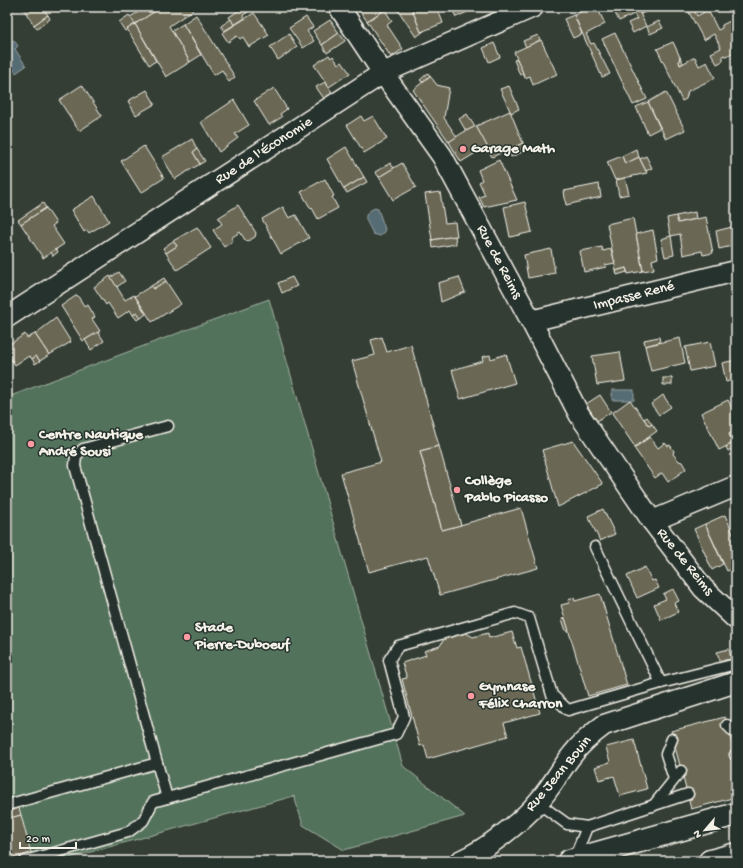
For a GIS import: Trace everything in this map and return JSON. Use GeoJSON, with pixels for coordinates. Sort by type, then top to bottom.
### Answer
{"type":"FeatureCollection","features":[{"type":"Feature","properties":{"kind":"highway"},"geometry":{"type":"LineString","coordinates":[[571,860],[736,814]]}},
{"type":"Feature","properties":{"kind":"highway"},"geometry":{"type":"LineString","coordinates":[[710,861],[736,854]]}},
{"type":"Feature","properties":{"kind":"street","name":"Rue de Reims"},"geometry":{"type":"LineString","coordinates":[[339,7],[383,73],[442,156],[531,321],[579,414],[652,521],[703,588],[736,619]]}},
{"type":"Feature","properties":{"kind":"street","name":"Rue de l'Économie"},"geometry":{"type":"LineString","coordinates":[[7,317],[383,73],[533,7]]}},
{"type":"Feature","properties":{"kind":"street","name":"Impasse René"},"geometry":{"type":"LineString","coordinates":[[531,321],[736,271]]}},
{"type":"Feature","properties":{"kind":"street","name":"Rue de Reims"},"geometry":{"type":"LineString","coordinates":[[652,521],[736,486]]}},
{"type":"Feature","properties":{"kind":"street","name":"Rue Jean Bouin"},"geometry":{"type":"LineString","coordinates":[[460,861],[488,845],[511,828],[538,802],[572,754],[589,736],[604,725],[736,682]]}},
{"type":"Feature","properties":{"kind":"lane"},"geometry":{"type":"LineString","coordinates":[[167,798],[75,466],[76,456],[83,449],[168,426]]}},
{"type":"Feature","properties":{"kind":"lane"},"geometry":{"type":"LineString","coordinates":[[594,547],[661,683]]}},
{"type":"Feature","properties":{"kind":"lane"},"geometry":{"type":"LineString","coordinates":[[25,861],[128,832],[143,821],[153,802],[396,734],[404,717],[389,660],[398,646],[515,613],[529,618],[552,695],[568,710],[661,683],[736,664]]}},
{"type":"Feature","properties":{"kind":"lane"},"geometry":{"type":"LineString","coordinates":[[727,725],[736,734]]}},
{"type":"Feature","properties":{"kind":"lane"},"geometry":{"type":"LineString","coordinates":[[672,739],[666,754],[674,779]]}},
{"type":"Feature","properties":{"kind":"lane"},"geometry":{"type":"LineString","coordinates":[[7,805],[157,763]]}},
{"type":"Feature","properties":{"kind":"lane"},"geometry":{"type":"LineString","coordinates":[[653,806],[681,770]]}},
{"type":"Feature","properties":{"kind":"lane"},"geometry":{"type":"LineString","coordinates":[[538,802],[567,824],[588,828],[688,794]]}},
{"type":"Feature","properties":{"kind":"lane"},"geometry":{"type":"LineString","coordinates":[[571,860],[588,828]]}},
{"type":"Feature","properties":{"kind":"green space","name":"Stade Pierre-Duboeuf"},"geometry":{"type":"Polygon","coordinates":[[[269,299],[403,766],[465,816],[344,850],[303,825],[294,796],[58,861],[7,861],[7,395],[8,397],[269,299]]]}},
{"type":"Feature","properties":{"kind":"water"},"geometry":{"type":"Polygon","coordinates":[[[14,40],[18,46],[15,49],[26,66],[16,73],[7,61],[7,45],[14,40]]]}},
{"type":"Feature","properties":{"kind":"water"},"geometry":{"type":"Polygon","coordinates":[[[375,208],[378,209],[385,229],[383,234],[380,236],[373,234],[366,220],[367,213],[375,208]]]}},
{"type":"Feature","properties":{"kind":"water"},"geometry":{"type":"Polygon","coordinates":[[[612,390],[634,390],[634,400],[612,400],[612,390]]]}},
{"type":"Feature","properties":{"kind":"building"},"geometry":{"type":"Polygon","coordinates":[[[10,7],[13,12],[7,16],[7,9],[10,7]]]}},
{"type":"Feature","properties":{"kind":"building"},"geometry":{"type":"Polygon","coordinates":[[[22,7],[42,7],[48,15],[34,25],[22,7]]]}},
{"type":"Feature","properties":{"kind":"building"},"geometry":{"type":"Polygon","coordinates":[[[147,7],[161,8],[135,24],[130,17],[147,7]]]}},
{"type":"Feature","properties":{"kind":"building"},"geometry":{"type":"Polygon","coordinates":[[[162,7],[191,7],[193,10],[169,26],[190,62],[166,77],[135,24],[162,7]]]}},
{"type":"Feature","properties":{"kind":"building"},"geometry":{"type":"Polygon","coordinates":[[[244,7],[248,12],[243,15],[245,18],[234,25],[229,17],[244,7]]]}},
{"type":"Feature","properties":{"kind":"building"},"geometry":{"type":"Polygon","coordinates":[[[357,7],[389,7],[367,21],[357,7]]]}},
{"type":"Feature","properties":{"kind":"building"},"geometry":{"type":"Polygon","coordinates":[[[403,7],[414,8],[412,9],[421,32],[424,31],[416,37],[398,10],[403,7]]]}},
{"type":"Feature","properties":{"kind":"building"},"geometry":{"type":"Polygon","coordinates":[[[418,7],[437,7],[443,23],[421,32],[412,9],[418,7]]]}},
{"type":"Feature","properties":{"kind":"building"},"geometry":{"type":"Polygon","coordinates":[[[451,7],[479,7],[456,17],[451,7]]]}},
{"type":"Feature","properties":{"kind":"building"},"geometry":{"type":"Polygon","coordinates":[[[591,7],[597,7],[605,24],[586,34],[591,44],[594,43],[610,74],[602,77],[574,15],[591,7]]]}},
{"type":"Feature","properties":{"kind":"building"},"geometry":{"type":"Polygon","coordinates":[[[612,7],[637,7],[646,26],[633,33],[628,23],[637,19],[634,14],[619,21],[612,7]]]}},
{"type":"Feature","properties":{"kind":"building"},"geometry":{"type":"Polygon","coordinates":[[[637,7],[642,7],[645,12],[641,14],[637,7]]]}},
{"type":"Feature","properties":{"kind":"building"},"geometry":{"type":"Polygon","coordinates":[[[642,7],[656,7],[645,12],[642,7]]]}},
{"type":"Feature","properties":{"kind":"building"},"geometry":{"type":"Polygon","coordinates":[[[686,7],[693,7],[697,16],[708,10],[718,30],[722,28],[722,25],[736,20],[735,52],[726,56],[723,55],[723,61],[717,64],[711,53],[721,48],[714,34],[704,40],[686,7]]]}},
{"type":"Feature","properties":{"kind":"building"},"geometry":{"type":"Polygon","coordinates":[[[385,10],[392,21],[387,25],[403,49],[391,57],[367,21],[385,10]]]}},
{"type":"Feature","properties":{"kind":"building"},"geometry":{"type":"Polygon","coordinates":[[[254,13],[269,35],[249,47],[243,37],[240,39],[237,36],[228,42],[222,33],[254,13]]]}},
{"type":"Feature","properties":{"kind":"building"},"geometry":{"type":"Polygon","coordinates":[[[48,15],[50,19],[37,29],[34,25],[48,15]]]}},
{"type":"Feature","properties":{"kind":"building"},"geometry":{"type":"Polygon","coordinates":[[[129,15],[135,24],[125,31],[119,22],[129,15]]]}},
{"type":"Feature","properties":{"kind":"building"},"geometry":{"type":"Polygon","coordinates":[[[196,15],[235,77],[229,82],[222,70],[214,75],[183,24],[196,15]]]}},
{"type":"Feature","properties":{"kind":"building"},"geometry":{"type":"Polygon","coordinates":[[[574,15],[582,34],[573,38],[564,19],[574,15]]]}},
{"type":"Feature","properties":{"kind":"building"},"geometry":{"type":"Polygon","coordinates":[[[306,17],[313,27],[307,31],[314,41],[303,48],[289,28],[306,17]]]}},
{"type":"Feature","properties":{"kind":"building"},"geometry":{"type":"Polygon","coordinates":[[[231,19],[234,25],[224,31],[221,26],[231,19]]]}},
{"type":"Feature","properties":{"kind":"building"},"geometry":{"type":"Polygon","coordinates":[[[330,20],[339,33],[322,45],[313,31],[330,20]]]}},
{"type":"Feature","properties":{"kind":"building"},"geometry":{"type":"Polygon","coordinates":[[[659,21],[663,28],[650,34],[647,27],[659,21]]]}},
{"type":"Feature","properties":{"kind":"building"},"geometry":{"type":"Polygon","coordinates":[[[135,24],[156,61],[149,65],[127,29],[135,24]]]}},
{"type":"Feature","properties":{"kind":"building"},"geometry":{"type":"Polygon","coordinates":[[[183,24],[201,55],[190,62],[172,31],[183,24]]]}},
{"type":"Feature","properties":{"kind":"building"},"geometry":{"type":"Polygon","coordinates":[[[339,33],[345,41],[327,53],[322,45],[339,33]]]}},
{"type":"Feature","properties":{"kind":"building"},"geometry":{"type":"Polygon","coordinates":[[[615,33],[647,99],[633,105],[602,39],[615,33]]]}},
{"type":"Feature","properties":{"kind":"building"},"geometry":{"type":"Polygon","coordinates":[[[289,34],[297,47],[278,60],[270,47],[289,34]]]}},
{"type":"Feature","properties":{"kind":"building"},"geometry":{"type":"Polygon","coordinates":[[[538,35],[540,40],[526,47],[523,41],[538,35]]]}},
{"type":"Feature","properties":{"kind":"building"},"geometry":{"type":"Polygon","coordinates":[[[541,40],[557,74],[533,85],[530,76],[525,78],[514,52],[541,40]]]}},
{"type":"Feature","properties":{"kind":"building"},"geometry":{"type":"Polygon","coordinates":[[[673,42],[680,57],[680,65],[695,57],[699,66],[707,62],[715,78],[688,91],[686,99],[682,101],[657,49],[673,42]]]}},
{"type":"Feature","properties":{"kind":"building"},"geometry":{"type":"Polygon","coordinates":[[[494,43],[500,57],[489,62],[483,48],[494,43]]]}},
{"type":"Feature","properties":{"kind":"building"},"geometry":{"type":"Polygon","coordinates":[[[329,55],[331,58],[333,56],[338,64],[342,62],[350,73],[329,87],[314,65],[329,55]]]}},
{"type":"Feature","properties":{"kind":"building"},"geometry":{"type":"Polygon","coordinates":[[[680,57],[683,63],[680,65],[679,61],[680,57]]]}},
{"type":"Feature","properties":{"kind":"building"},"geometry":{"type":"Polygon","coordinates":[[[517,59],[523,73],[520,75],[514,60],[517,59]]]}},
{"type":"Feature","properties":{"kind":"building"},"geometry":{"type":"Polygon","coordinates":[[[428,73],[430,76],[422,82],[420,80],[428,73]]]}},
{"type":"Feature","properties":{"kind":"building"},"geometry":{"type":"Polygon","coordinates":[[[430,76],[437,85],[449,88],[444,118],[457,137],[449,142],[413,90],[430,76]]]}},
{"type":"Feature","properties":{"kind":"building"},"geometry":{"type":"Polygon","coordinates":[[[325,82],[334,95],[325,100],[316,87],[325,82]]]}},
{"type":"Feature","properties":{"kind":"building"},"geometry":{"type":"Polygon","coordinates":[[[82,85],[102,116],[79,131],[59,100],[82,85]]]}},
{"type":"Feature","properties":{"kind":"building"},"geometry":{"type":"Polygon","coordinates":[[[509,86],[519,109],[511,113],[500,89],[509,86]]]}},
{"type":"Feature","properties":{"kind":"building"},"geometry":{"type":"Polygon","coordinates":[[[274,88],[287,109],[280,114],[282,117],[269,125],[254,101],[274,88]]]}},
{"type":"Feature","properties":{"kind":"building"},"geometry":{"type":"Polygon","coordinates":[[[147,90],[155,104],[136,115],[128,101],[147,90]]]}},
{"type":"Feature","properties":{"kind":"building"},"geometry":{"type":"Polygon","coordinates":[[[666,92],[685,130],[666,139],[648,102],[666,92]]]}},
{"type":"Feature","properties":{"kind":"building"},"geometry":{"type":"Polygon","coordinates":[[[234,100],[249,125],[235,134],[238,138],[219,152],[201,122],[234,100]]]}},
{"type":"Feature","properties":{"kind":"building"},"geometry":{"type":"Polygon","coordinates":[[[648,102],[660,128],[648,134],[636,107],[648,102]]]}},
{"type":"Feature","properties":{"kind":"building"},"geometry":{"type":"Polygon","coordinates":[[[510,111],[523,143],[492,157],[476,126],[510,111]]]}},
{"type":"Feature","properties":{"kind":"building"},"geometry":{"type":"Polygon","coordinates":[[[467,114],[475,127],[466,131],[459,119],[467,114]]]}},
{"type":"Feature","properties":{"kind":"building"},"geometry":{"type":"Polygon","coordinates":[[[361,116],[364,121],[373,116],[387,139],[364,153],[347,125],[361,116]]]}},
{"type":"Feature","properties":{"kind":"building"},"geometry":{"type":"Polygon","coordinates":[[[476,126],[487,146],[461,162],[449,142],[476,126]]]}},
{"type":"Feature","properties":{"kind":"building"},"geometry":{"type":"Polygon","coordinates":[[[192,139],[197,149],[193,152],[200,164],[175,179],[162,157],[192,139]]]}},
{"type":"Feature","properties":{"kind":"building"},"geometry":{"type":"Polygon","coordinates":[[[523,143],[527,150],[511,157],[508,150],[523,143]]]}},
{"type":"Feature","properties":{"kind":"building"},"geometry":{"type":"Polygon","coordinates":[[[144,146],[164,178],[141,193],[121,161],[144,146]]]}},
{"type":"Feature","properties":{"kind":"building"},"geometry":{"type":"Polygon","coordinates":[[[346,147],[364,177],[344,189],[327,159],[346,147]]]}},
{"type":"Feature","properties":{"kind":"building"},"geometry":{"type":"Polygon","coordinates":[[[197,149],[205,161],[200,164],[193,152],[197,149]]]}},
{"type":"Feature","properties":{"kind":"building"},"geometry":{"type":"Polygon","coordinates":[[[636,149],[639,157],[625,164],[622,156],[636,149]]]}},
{"type":"Feature","properties":{"kind":"building"},"geometry":{"type":"Polygon","coordinates":[[[622,156],[625,164],[639,157],[647,173],[615,180],[607,162],[622,156]]]}},
{"type":"Feature","properties":{"kind":"building"},"geometry":{"type":"Polygon","coordinates":[[[646,156],[652,168],[646,171],[640,159],[646,156]]]}},
{"type":"Feature","properties":{"kind":"building"},"geometry":{"type":"Polygon","coordinates":[[[499,160],[517,200],[484,207],[479,197],[485,195],[479,182],[482,180],[478,170],[499,160]]]}},
{"type":"Feature","properties":{"kind":"building"},"geometry":{"type":"Polygon","coordinates":[[[390,163],[394,168],[379,177],[375,172],[390,163]]]}},
{"type":"Feature","properties":{"kind":"building"},"geometry":{"type":"Polygon","coordinates":[[[402,163],[416,187],[393,200],[379,177],[402,163]]]}},
{"type":"Feature","properties":{"kind":"building"},"geometry":{"type":"Polygon","coordinates":[[[364,177],[367,182],[347,193],[344,189],[364,177]]]}},
{"type":"Feature","properties":{"kind":"building"},"geometry":{"type":"Polygon","coordinates":[[[625,178],[629,194],[619,196],[616,180],[625,178]]]}},
{"type":"Feature","properties":{"kind":"building"},"geometry":{"type":"Polygon","coordinates":[[[325,179],[334,196],[332,197],[338,208],[318,219],[301,192],[325,179]]]}},
{"type":"Feature","properties":{"kind":"building"},"geometry":{"type":"Polygon","coordinates":[[[599,184],[601,197],[566,205],[564,191],[599,184]]]}},
{"type":"Feature","properties":{"kind":"building"},"geometry":{"type":"Polygon","coordinates":[[[440,192],[445,223],[455,222],[457,236],[432,240],[425,194],[440,192]]]}},
{"type":"Feature","properties":{"kind":"building"},"geometry":{"type":"Polygon","coordinates":[[[94,196],[109,221],[89,233],[87,230],[84,232],[71,210],[94,196]]]}},
{"type":"Feature","properties":{"kind":"building"},"geometry":{"type":"Polygon","coordinates":[[[525,202],[532,232],[510,237],[504,207],[525,202]]]}},
{"type":"Feature","properties":{"kind":"building"},"geometry":{"type":"Polygon","coordinates":[[[43,203],[46,208],[21,224],[18,220],[43,203]]]}},
{"type":"Feature","properties":{"kind":"building"},"geometry":{"type":"Polygon","coordinates":[[[238,205],[256,233],[255,237],[248,241],[245,240],[240,232],[231,238],[233,241],[224,247],[213,230],[222,224],[218,218],[238,205]]]}},
{"type":"Feature","properties":{"kind":"building"},"geometry":{"type":"Polygon","coordinates":[[[283,207],[289,218],[296,215],[309,238],[281,254],[262,219],[283,207]]]}},
{"type":"Feature","properties":{"kind":"building"},"geometry":{"type":"Polygon","coordinates":[[[46,208],[56,223],[52,226],[64,244],[43,258],[21,224],[46,208]]]}},
{"type":"Feature","properties":{"kind":"building"},"geometry":{"type":"Polygon","coordinates":[[[695,212],[696,219],[678,223],[676,216],[695,212]]]}},
{"type":"Feature","properties":{"kind":"building"},"geometry":{"type":"Polygon","coordinates":[[[676,216],[678,223],[706,217],[713,253],[703,255],[702,251],[683,255],[680,234],[671,236],[667,218],[676,216]]]}},
{"type":"Feature","properties":{"kind":"building"},"geometry":{"type":"Polygon","coordinates":[[[633,218],[643,271],[628,274],[626,268],[616,271],[607,224],[633,218]]]}},
{"type":"Feature","properties":{"kind":"building"},"geometry":{"type":"Polygon","coordinates":[[[736,226],[736,239],[731,241],[732,246],[719,249],[716,231],[736,226]]]}},
{"type":"Feature","properties":{"kind":"building"},"geometry":{"type":"Polygon","coordinates":[[[197,227],[211,248],[177,270],[166,253],[177,246],[173,241],[197,227]]]}},
{"type":"Feature","properties":{"kind":"building"},"geometry":{"type":"Polygon","coordinates":[[[653,230],[658,258],[652,260],[654,269],[643,271],[636,234],[653,230]]]}},
{"type":"Feature","properties":{"kind":"building"},"geometry":{"type":"Polygon","coordinates":[[[455,236],[456,244],[433,248],[432,240],[455,236]]]}},
{"type":"Feature","properties":{"kind":"building"},"geometry":{"type":"Polygon","coordinates":[[[671,236],[674,255],[665,257],[661,239],[671,236]]]}},
{"type":"Feature","properties":{"kind":"building"},"geometry":{"type":"Polygon","coordinates":[[[173,241],[177,246],[166,253],[163,248],[173,241]]]}},
{"type":"Feature","properties":{"kind":"building"},"geometry":{"type":"Polygon","coordinates":[[[602,247],[603,251],[611,249],[615,263],[605,265],[606,267],[584,272],[580,251],[602,247]]]}},
{"type":"Feature","properties":{"kind":"building"},"geometry":{"type":"Polygon","coordinates":[[[56,249],[58,252],[53,256],[51,252],[56,249]]]}},
{"type":"Feature","properties":{"kind":"building"},"geometry":{"type":"Polygon","coordinates":[[[551,249],[555,273],[528,278],[524,255],[551,249]]]}},
{"type":"Feature","properties":{"kind":"building"},"geometry":{"type":"Polygon","coordinates":[[[626,268],[627,272],[617,275],[616,271],[626,268]]]}},
{"type":"Feature","properties":{"kind":"building"},"geometry":{"type":"Polygon","coordinates":[[[119,272],[125,281],[117,287],[110,278],[119,272]]]}},
{"type":"Feature","properties":{"kind":"building"},"geometry":{"type":"Polygon","coordinates":[[[110,276],[125,300],[134,295],[146,314],[141,318],[137,312],[133,315],[130,310],[118,318],[108,303],[106,305],[94,287],[110,276]]]}},
{"type":"Feature","properties":{"kind":"building"},"geometry":{"type":"Polygon","coordinates":[[[292,277],[297,286],[282,293],[278,283],[292,277]]]}},
{"type":"Feature","properties":{"kind":"building"},"geometry":{"type":"Polygon","coordinates":[[[459,277],[465,292],[441,302],[438,283],[459,277]]]}},
{"type":"Feature","properties":{"kind":"building"},"geometry":{"type":"Polygon","coordinates":[[[164,278],[166,281],[153,289],[151,286],[164,278]]]}},
{"type":"Feature","properties":{"kind":"building"},"geometry":{"type":"Polygon","coordinates":[[[166,281],[181,304],[152,322],[135,296],[151,286],[153,289],[166,281]]]}},
{"type":"Feature","properties":{"kind":"building"},"geometry":{"type":"Polygon","coordinates":[[[77,295],[85,307],[88,305],[95,317],[92,319],[100,331],[83,341],[61,306],[77,295]]]}},
{"type":"Feature","properties":{"kind":"building"},"geometry":{"type":"Polygon","coordinates":[[[137,312],[141,318],[137,320],[133,315],[137,312]]]}},
{"type":"Feature","properties":{"kind":"building"},"geometry":{"type":"Polygon","coordinates":[[[56,318],[71,342],[49,355],[35,334],[56,318]]]}},
{"type":"Feature","properties":{"kind":"building"},"geometry":{"type":"Polygon","coordinates":[[[98,332],[104,341],[91,350],[85,340],[98,332]]]}},
{"type":"Feature","properties":{"kind":"building"},"geometry":{"type":"Polygon","coordinates":[[[25,334],[27,338],[35,334],[49,355],[40,361],[36,356],[32,359],[29,356],[15,365],[7,353],[7,346],[25,334]]]}},
{"type":"Feature","properties":{"kind":"building"},"geometry":{"type":"Polygon","coordinates":[[[382,337],[387,352],[411,345],[439,446],[420,451],[442,530],[521,508],[538,568],[440,595],[428,556],[369,572],[341,473],[381,462],[352,361],[375,355],[371,340],[382,337]]]}},
{"type":"Feature","properties":{"kind":"building"},"geometry":{"type":"Polygon","coordinates":[[[659,337],[660,342],[645,346],[644,340],[659,337]]]}},
{"type":"Feature","properties":{"kind":"building"},"geometry":{"type":"Polygon","coordinates":[[[680,338],[685,363],[651,371],[645,346],[680,338]]]}},
{"type":"Feature","properties":{"kind":"building"},"geometry":{"type":"Polygon","coordinates":[[[710,342],[715,366],[690,371],[685,347],[710,342]]]}},
{"type":"Feature","properties":{"kind":"building"},"geometry":{"type":"Polygon","coordinates":[[[620,352],[625,381],[597,385],[592,356],[620,352]]]}},
{"type":"Feature","properties":{"kind":"building"},"geometry":{"type":"Polygon","coordinates":[[[506,354],[515,383],[460,399],[452,370],[483,361],[482,357],[490,355],[491,359],[506,354]]]}},
{"type":"Feature","properties":{"kind":"building"},"geometry":{"type":"Polygon","coordinates":[[[36,356],[40,361],[35,364],[32,359],[36,356]]]}},
{"type":"Feature","properties":{"kind":"building"},"geometry":{"type":"Polygon","coordinates":[[[736,360],[736,379],[726,382],[722,363],[736,360]]]}},
{"type":"Feature","properties":{"kind":"building"},"geometry":{"type":"Polygon","coordinates":[[[663,378],[672,378],[672,385],[663,385],[663,378]]]}},
{"type":"Feature","properties":{"kind":"building"},"geometry":{"type":"Polygon","coordinates":[[[600,395],[611,412],[597,421],[586,404],[600,395]]]}},
{"type":"Feature","properties":{"kind":"building"},"geometry":{"type":"Polygon","coordinates":[[[663,395],[671,407],[659,415],[651,404],[663,395]]]}},
{"type":"Feature","properties":{"kind":"building"},"geometry":{"type":"Polygon","coordinates":[[[630,400],[649,426],[652,424],[657,431],[635,447],[612,413],[630,400]]]}},
{"type":"Feature","properties":{"kind":"building"},"geometry":{"type":"Polygon","coordinates":[[[728,400],[736,416],[736,430],[729,434],[733,443],[719,450],[701,413],[728,400]]]}},
{"type":"Feature","properties":{"kind":"building"},"geometry":{"type":"Polygon","coordinates":[[[647,417],[652,424],[649,426],[644,419],[647,417]]]}},
{"type":"Feature","properties":{"kind":"building"},"geometry":{"type":"Polygon","coordinates":[[[736,430],[736,446],[728,451],[726,447],[733,443],[729,434],[736,430]]]}},
{"type":"Feature","properties":{"kind":"building"},"geometry":{"type":"Polygon","coordinates":[[[650,437],[658,448],[665,443],[668,446],[670,445],[674,451],[673,454],[679,461],[682,462],[686,469],[668,482],[662,473],[655,478],[634,448],[650,437]]]}},
{"type":"Feature","properties":{"kind":"building"},"geometry":{"type":"Polygon","coordinates":[[[573,441],[603,484],[558,507],[542,450],[573,441]]]}},
{"type":"Feature","properties":{"kind":"building"},"geometry":{"type":"Polygon","coordinates":[[[439,446],[461,525],[442,530],[420,451],[439,446]]]}},
{"type":"Feature","properties":{"kind":"building"},"geometry":{"type":"Polygon","coordinates":[[[603,509],[615,534],[600,541],[588,516],[603,509]]]}},
{"type":"Feature","properties":{"kind":"building"},"geometry":{"type":"Polygon","coordinates":[[[725,515],[736,540],[734,541],[736,546],[736,567],[727,571],[705,524],[725,515]]]}},
{"type":"Feature","properties":{"kind":"building"},"geometry":{"type":"Polygon","coordinates":[[[705,524],[723,564],[712,570],[694,529],[705,524]]]}},
{"type":"Feature","properties":{"kind":"building"},"geometry":{"type":"Polygon","coordinates":[[[645,567],[652,581],[655,580],[659,588],[637,598],[627,576],[645,567]]]}},
{"type":"Feature","properties":{"kind":"building"},"geometry":{"type":"Polygon","coordinates":[[[673,589],[679,601],[674,603],[678,612],[661,620],[654,604],[666,599],[663,594],[673,589]]]}},
{"type":"Feature","properties":{"kind":"building"},"geometry":{"type":"Polygon","coordinates":[[[600,594],[627,685],[588,696],[561,605],[569,603],[568,600],[574,598],[575,601],[600,594]]]}},
{"type":"Feature","properties":{"kind":"building"},"geometry":{"type":"Polygon","coordinates":[[[565,618],[569,631],[566,631],[562,619],[565,618]]]}},
{"type":"Feature","properties":{"kind":"building","name":"Gymnase Félix Charron"},"geometry":{"type":"Polygon","coordinates":[[[512,632],[517,648],[521,647],[540,713],[504,723],[508,736],[428,759],[424,745],[420,746],[402,679],[407,678],[402,663],[426,655],[424,651],[440,646],[444,639],[466,633],[473,637],[488,633],[489,638],[512,632]]]}},
{"type":"Feature","properties":{"kind":"building"},"geometry":{"type":"Polygon","coordinates":[[[729,649],[731,659],[720,661],[717,652],[729,649]]]}},
{"type":"Feature","properties":{"kind":"building"},"geometry":{"type":"Polygon","coordinates":[[[725,717],[736,760],[736,797],[691,809],[671,731],[725,717]]]}},
{"type":"Feature","properties":{"kind":"building"},"geometry":{"type":"Polygon","coordinates":[[[634,740],[647,789],[620,796],[614,776],[599,780],[595,767],[610,762],[606,747],[634,740]]]}},
{"type":"Feature","properties":{"kind":"building"},"geometry":{"type":"Polygon","coordinates":[[[19,808],[21,815],[7,819],[7,811],[19,808]]]}},
{"type":"Feature","properties":{"kind":"building"},"geometry":{"type":"Polygon","coordinates":[[[21,815],[31,853],[7,860],[7,819],[21,815]]]}},
{"type":"Feature","properties":{"kind":"place","name":"Garage Math"},"geometry":{"type":"Point","coordinates":[463,149]}},
{"type":"Feature","properties":{"kind":"place","name":"Centre Nautique André Sousi"},"geometry":{"type":"Point","coordinates":[31,444]}},
{"type":"Feature","properties":{"kind":"place","name":"Collège Pablo Picasso"},"geometry":{"type":"Point","coordinates":[457,490]}},
{"type":"Feature","properties":{"kind":"place","name":"Stade Pierre-Duboeuf"},"geometry":{"type":"Point","coordinates":[187,637]}},
{"type":"Feature","properties":{"kind":"place","name":"Gymnase Félix Charron"},"geometry":{"type":"Point","coordinates":[471,696]}}]}
